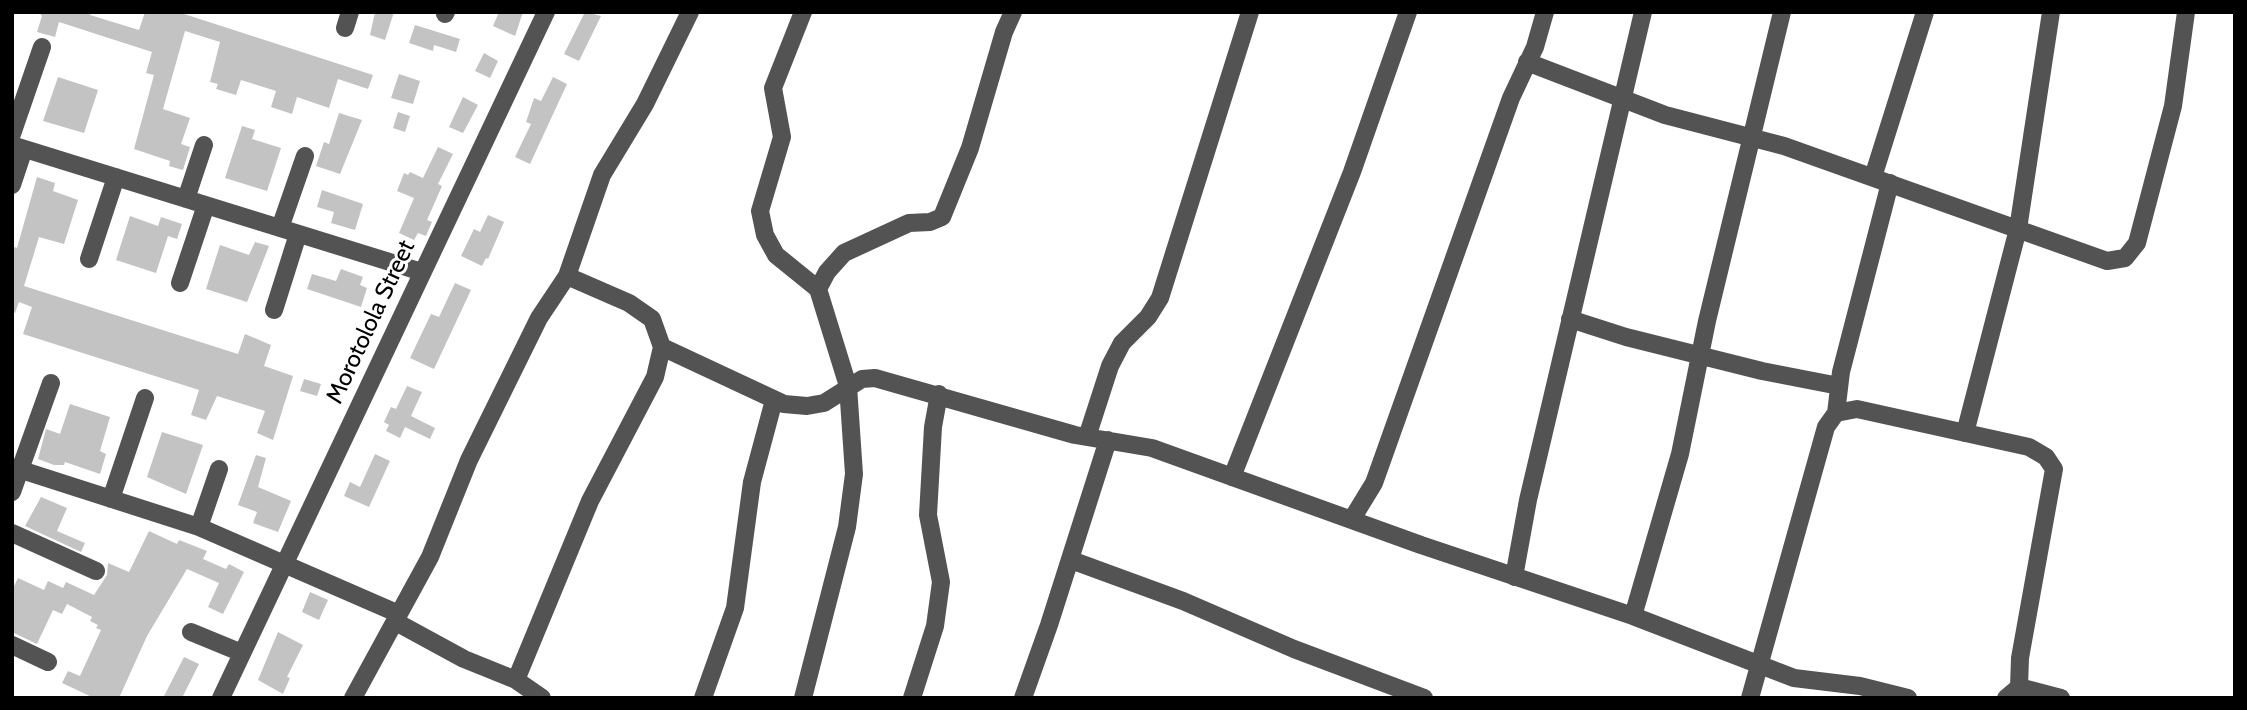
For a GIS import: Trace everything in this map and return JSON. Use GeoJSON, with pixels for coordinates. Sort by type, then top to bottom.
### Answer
{"type":"FeatureCollection","features":[{"type":"Feature","properties":{"kind":"street","name":"Morotolola Street"},"geometry":{"type":"LineString","coordinates":[[221,698],[546,12]]}},
{"type":"Feature","properties":{"kind":"street"},"geometry":{"type":"LineString","coordinates":[[353,698],[430,558],[469,460],[539,318],[567,276],[602,175],[645,104],[690,12]]}},
{"type":"Feature","properties":{"kind":"street"},"geometry":{"type":"LineString","coordinates":[[803,12],[773,88],[782,136],[760,211],[765,235],[776,255],[818,289],[848,386],[855,474],[847,527],[803,698]]}},
{"type":"Feature","properties":{"kind":"street"},"geometry":{"type":"LineString","coordinates":[[818,289],[827,272],[844,253],[909,223],[930,222],[942,217],[971,148],[1004,32],[1013,12]]}},
{"type":"Feature","properties":{"kind":"street"},"geometry":{"type":"LineString","coordinates":[[1087,437],[1110,366],[1122,344],[1148,317],[1160,298],[1250,12]]}},
{"type":"Feature","properties":{"kind":"street"},"geometry":{"type":"LineString","coordinates":[[1232,477],[1352,172],[1408,12]]}},
{"type":"Feature","properties":{"kind":"street"},"geometry":{"type":"LineString","coordinates":[[1352,519],[1374,483],[1511,98],[1535,47],[1545,12]]}},
{"type":"Feature","properties":{"kind":"street"},"geometry":{"type":"LineString","coordinates":[[1514,577],[1570,318],[1643,12]]}},
{"type":"Feature","properties":{"kind":"street"},"geometry":{"type":"LineString","coordinates":[[1633,615],[1680,454],[1700,355],[1782,12]]}},
{"type":"Feature","properties":{"kind":"street"},"geometry":{"type":"LineString","coordinates":[[1750,698],[1757,665],[1826,427],[1836,413],[1839,386],[1882,180],[1925,12]]}},
{"type":"Feature","properties":{"kind":"street"},"geometry":{"type":"LineString","coordinates":[[1965,433],[2018,229],[2051,12]]}},
{"type":"Feature","properties":{"kind":"street"},"geometry":{"type":"LineString","coordinates":[[1527,62],[1665,115],[1751,137],[1882,180],[2107,261],[2125,258],[2137,243],[2173,106],[2186,12]]}},
{"type":"Feature","properties":{"kind":"street"},"geometry":{"type":"LineString","coordinates":[[12,134],[42,47]]}},
{"type":"Feature","properties":{"kind":"street"},"geometry":{"type":"LineString","coordinates":[[186,199],[204,145]]}},
{"type":"Feature","properties":{"kind":"street"},"geometry":{"type":"LineString","coordinates":[[12,185],[18,147],[422,272]]}},
{"type":"Feature","properties":{"kind":"street"},"geometry":{"type":"LineString","coordinates":[[280,228],[305,156]]}},
{"type":"Feature","properties":{"kind":"street"},"geometry":{"type":"LineString","coordinates":[[89,259],[116,177]]}},
{"type":"Feature","properties":{"kind":"street"},"geometry":{"type":"LineString","coordinates":[[180,284],[206,205]]}},
{"type":"Feature","properties":{"kind":"street"},"geometry":{"type":"LineString","coordinates":[[274,310],[298,234]]}},
{"type":"Feature","properties":{"kind":"street"},"geometry":{"type":"LineString","coordinates":[[516,680],[590,501],[655,377],[662,347],[652,320],[629,303],[567,276]]}},
{"type":"Feature","properties":{"kind":"street"},"geometry":{"type":"LineString","coordinates":[[1570,318],[1700,355],[1839,386]]}},
{"type":"Feature","properties":{"kind":"street"},"geometry":{"type":"LineString","coordinates":[[662,347],[784,404],[807,406],[824,403],[848,386],[862,379],[874,378],[1087,437],[1152,448],[1514,577],[1633,615],[1794,678],[1860,685],[1908,698]]}},
{"type":"Feature","properties":{"kind":"street"},"geometry":{"type":"LineString","coordinates":[[12,492],[17,469],[51,383]]}},
{"type":"Feature","properties":{"kind":"street"},"geometry":{"type":"LineString","coordinates":[[912,698],[935,626],[941,582],[928,515],[933,427],[939,394]]}},
{"type":"Feature","properties":{"kind":"street"},"geometry":{"type":"LineString","coordinates":[[111,499],[145,398]]}},
{"type":"Feature","properties":{"kind":"street"},"geometry":{"type":"LineString","coordinates":[[703,698],[735,608],[752,482],[774,400]]}},
{"type":"Feature","properties":{"kind":"street"},"geometry":{"type":"LineString","coordinates":[[1836,413],[1857,409],[2029,447],[2046,457],[2054,469],[2012,692],[2061,698]]}},
{"type":"Feature","properties":{"kind":"street"},"geometry":{"type":"LineString","coordinates":[[1023,698],[1071,560],[1108,440]]}},
{"type":"Feature","properties":{"kind":"street"},"geometry":{"type":"LineString","coordinates":[[17,469],[199,527],[285,563],[398,618],[464,659],[516,680],[542,698]]}},
{"type":"Feature","properties":{"kind":"street"},"geometry":{"type":"LineString","coordinates":[[199,527],[219,469]]}},
{"type":"Feature","properties":{"kind":"street"},"geometry":{"type":"LineString","coordinates":[[12,533],[96,572]]}},
{"type":"Feature","properties":{"kind":"street"},"geometry":{"type":"LineString","coordinates":[[1071,560],[1183,601],[1294,649],[1424,698]]}},
{"type":"Feature","properties":{"kind":"street"},"geometry":{"type":"LineString","coordinates":[[191,632],[242,653]]}},
{"type":"Feature","properties":{"kind":"street"},"geometry":{"type":"LineString","coordinates":[[12,645],[48,662]]}},
{"type":"Feature","properties":{"kind":"building"},"geometry":{"type":"Polygon","coordinates":[[[38,12],[91,12],[90,15],[139,30],[145,12],[178,12],[373,75],[368,89],[338,79],[329,108],[297,97],[292,114],[271,107],[276,91],[241,80],[236,95],[216,89],[218,84],[210,82],[220,42],[185,31],[163,109],[190,118],[181,144],[190,147],[183,170],[169,166],[170,161],[134,149],[154,75],[146,73],[152,52],[59,22],[55,37],[37,32],[42,16],[38,12]]]}},
{"type":"Feature","properties":{"kind":"building"},"geometry":{"type":"Polygon","coordinates":[[[375,12],[394,12],[385,40],[370,35],[375,12]]]}},
{"type":"Feature","properties":{"kind":"building"},"geometry":{"type":"Polygon","coordinates":[[[499,12],[523,12],[515,36],[493,26],[499,12]]]}},
{"type":"Feature","properties":{"kind":"building"},"geometry":{"type":"Polygon","coordinates":[[[585,12],[601,16],[579,61],[564,54],[585,12]]]}},
{"type":"Feature","properties":{"kind":"building"},"geometry":{"type":"Polygon","coordinates":[[[415,25],[460,39],[456,52],[434,45],[433,51],[409,43],[415,25]]]}},
{"type":"Feature","properties":{"kind":"building"},"geometry":{"type":"Polygon","coordinates":[[[484,53],[498,61],[490,78],[475,71],[484,53]]]}},
{"type":"Feature","properties":{"kind":"building"},"geometry":{"type":"Polygon","coordinates":[[[399,74],[420,81],[413,104],[391,98],[399,74]]]}},
{"type":"Feature","properties":{"kind":"building"},"geometry":{"type":"Polygon","coordinates":[[[58,77],[98,90],[84,133],[43,121],[58,77]]]}},
{"type":"Feature","properties":{"kind":"building"},"geometry":{"type":"Polygon","coordinates":[[[553,77],[567,84],[530,164],[515,157],[531,124],[526,122],[534,98],[541,101],[553,77]]]}},
{"type":"Feature","properties":{"kind":"building"},"geometry":{"type":"Polygon","coordinates":[[[463,97],[478,105],[463,133],[449,127],[463,97]]]}},
{"type":"Feature","properties":{"kind":"building"},"geometry":{"type":"Polygon","coordinates":[[[398,112],[410,116],[405,132],[393,128],[398,112]]]}},
{"type":"Feature","properties":{"kind":"building"},"geometry":{"type":"Polygon","coordinates":[[[339,113],[362,120],[340,174],[316,166],[324,142],[329,144],[339,113]]]}},
{"type":"Feature","properties":{"kind":"building"},"geometry":{"type":"Polygon","coordinates":[[[242,126],[255,130],[252,139],[281,148],[267,191],[225,178],[242,126]]]}},
{"type":"Feature","properties":{"kind":"building"},"geometry":{"type":"Polygon","coordinates":[[[438,147],[453,154],[438,184],[442,186],[427,220],[432,222],[426,236],[418,233],[414,240],[399,233],[414,198],[397,191],[404,173],[408,175],[410,172],[423,178],[438,147]]]}},
{"type":"Feature","properties":{"kind":"building"},"geometry":{"type":"Polygon","coordinates":[[[37,177],[55,183],[53,191],[78,200],[64,244],[39,237],[24,286],[238,354],[245,334],[271,345],[264,366],[293,376],[273,440],[257,433],[265,411],[217,396],[206,420],[191,415],[199,390],[23,334],[32,307],[19,302],[15,313],[12,312],[12,246],[17,248],[37,177]]]}},
{"type":"Feature","properties":{"kind":"building"},"geometry":{"type":"Polygon","coordinates":[[[322,190],[363,204],[355,230],[331,223],[334,212],[317,207],[322,190]]]}},
{"type":"Feature","properties":{"kind":"building"},"geometry":{"type":"Polygon","coordinates":[[[488,215],[504,222],[488,259],[486,258],[482,266],[461,256],[474,229],[480,232],[488,215]]]}},
{"type":"Feature","properties":{"kind":"building"},"geometry":{"type":"Polygon","coordinates":[[[130,216],[158,226],[161,217],[182,224],[177,239],[168,236],[156,273],[116,260],[130,216]]]}},
{"type":"Feature","properties":{"kind":"building"},"geometry":{"type":"Polygon","coordinates":[[[255,242],[269,246],[247,302],[206,289],[220,245],[249,255],[255,242]]]}},
{"type":"Feature","properties":{"kind":"building"},"geometry":{"type":"Polygon","coordinates":[[[341,269],[363,277],[360,285],[367,288],[361,307],[307,289],[312,274],[336,281],[341,269]]]}},
{"type":"Feature","properties":{"kind":"building"},"geometry":{"type":"Polygon","coordinates":[[[455,283],[471,290],[434,369],[410,358],[431,314],[439,317],[455,283]]]}},
{"type":"Feature","properties":{"kind":"building"},"geometry":{"type":"Polygon","coordinates":[[[304,379],[321,384],[317,396],[300,391],[304,379]]]}},
{"type":"Feature","properties":{"kind":"building"},"geometry":{"type":"Polygon","coordinates":[[[407,386],[422,392],[411,416],[435,428],[430,439],[405,427],[400,438],[386,431],[389,425],[384,422],[391,407],[396,409],[407,386]]]}},
{"type":"Feature","properties":{"kind":"building"},"geometry":{"type":"Polygon","coordinates":[[[70,404],[110,417],[100,451],[106,454],[100,474],[65,462],[64,465],[54,465],[38,459],[46,429],[60,434],[70,404]]]}},
{"type":"Feature","properties":{"kind":"building"},"geometry":{"type":"Polygon","coordinates":[[[162,432],[203,445],[186,494],[147,477],[162,432]]]}},
{"type":"Feature","properties":{"kind":"building"},"geometry":{"type":"Polygon","coordinates":[[[375,454],[390,461],[369,507],[344,496],[350,482],[360,487],[375,454]]]}},
{"type":"Feature","properties":{"kind":"building"},"geometry":{"type":"Polygon","coordinates":[[[256,455],[266,458],[258,487],[291,501],[278,532],[253,523],[257,512],[238,505],[256,455]]]}},
{"type":"Feature","properties":{"kind":"building"},"geometry":{"type":"Polygon","coordinates":[[[41,497],[67,508],[57,531],[85,543],[81,552],[25,526],[41,497]]]}},
{"type":"Feature","properties":{"kind":"building"},"geometry":{"type":"Polygon","coordinates":[[[149,531],[177,544],[179,540],[207,551],[203,559],[226,569],[229,564],[244,572],[223,614],[208,607],[219,583],[187,569],[147,636],[119,698],[94,698],[62,683],[68,671],[80,676],[101,630],[90,621],[92,617],[67,604],[62,614],[53,610],[37,644],[12,632],[12,590],[18,578],[44,590],[48,581],[63,588],[66,582],[94,595],[107,575],[108,563],[129,572],[149,531]]]}},
{"type":"Feature","properties":{"kind":"building"},"geometry":{"type":"Polygon","coordinates":[[[310,592],[328,600],[319,620],[302,612],[310,592]]]}},
{"type":"Feature","properties":{"kind":"building"},"geometry":{"type":"Polygon","coordinates":[[[278,632],[303,645],[287,677],[290,678],[283,694],[258,680],[278,632]]]}},
{"type":"Feature","properties":{"kind":"building"},"geometry":{"type":"Polygon","coordinates":[[[184,657],[199,664],[182,698],[163,698],[184,657]]]}}]}
